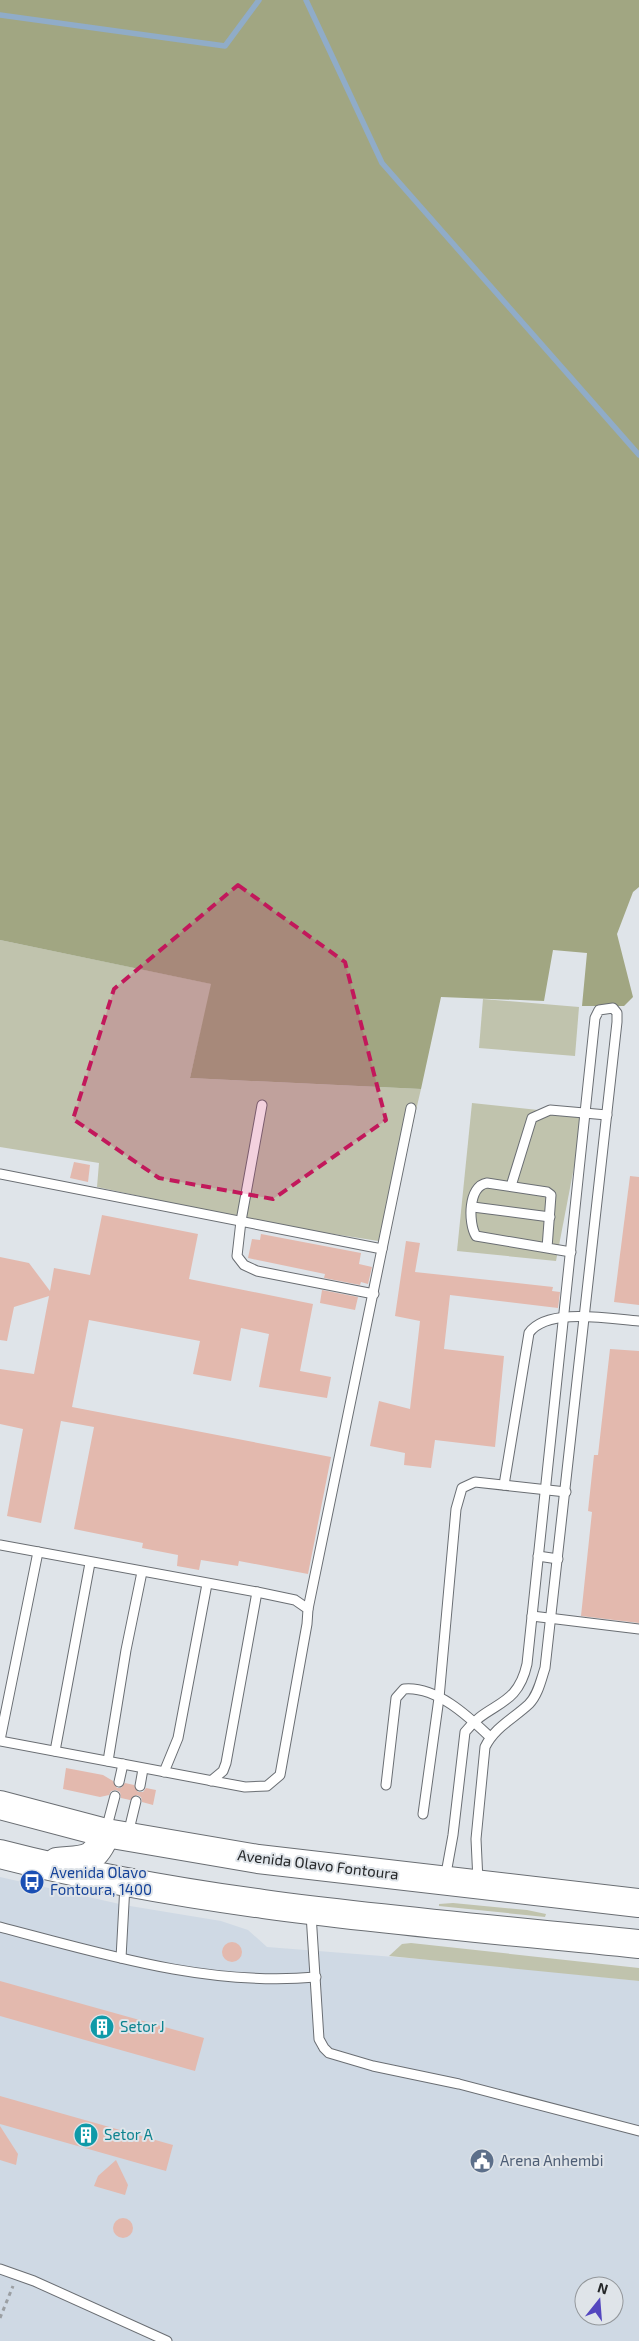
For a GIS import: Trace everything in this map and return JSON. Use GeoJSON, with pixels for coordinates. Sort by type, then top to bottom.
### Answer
{"type":"FeatureCollection","features":[{"type":"Feature","properties":{"kind":"main road","name":"Avenida Olavo Fontoura"},"geometry":{"type":"LineString","coordinates":[[0,1805],[116,1834],[258,1859],[478,1886],[639,1903]]}},
{"type":"Feature","properties":{"kind":"main road"},"geometry":{"type":"LineString","coordinates":[[47,1866],[54,1862],[90,1858],[116,1834]]}},
{"type":"Feature","properties":{"kind":"main road"},"geometry":{"type":"LineString","coordinates":[[0,1854],[125,1882],[311,1911],[639,1944]]}},
{"type":"Feature","properties":{"kind":"lane"},"geometry":{"type":"LineString","coordinates":[[445,1882],[453,1835],[465,1732],[473,1721],[515,1694],[524,1681],[596,1018],[599,1010],[613,1008],[617,1013],[617,1022],[545,1668],[539,1687],[530,1702],[490,1737],[485,1747],[476,1839],[478,1886]]}},
{"type":"Feature","properties":{"kind":"lane"},"geometry":{"type":"LineString","coordinates":[[262,1105],[241,1221],[237,1256],[244,1265],[257,1271],[374,1294]]}},
{"type":"Feature","properties":{"kind":"lane"},"geometry":{"type":"LineString","coordinates":[[38,1552],[0,1740],[143,1769],[245,1787],[267,1786],[280,1775],[307,1624],[308,1609],[411,1108]]}},
{"type":"Feature","properties":{"kind":"lane"},"geometry":{"type":"LineString","coordinates":[[511,1186],[532,1118],[550,1110],[607,1115]]}},
{"type":"Feature","properties":{"kind":"lane"},"geometry":{"type":"LineString","coordinates":[[0,1174],[382,1249]]}},
{"type":"Feature","properties":{"kind":"lane"},"geometry":{"type":"LineString","coordinates":[[547,1248],[551,1195],[547,1192],[511,1186],[480,1184],[475,1190],[470,1222],[476,1236],[547,1248],[571,1252]]}},
{"type":"Feature","properties":{"kind":"lane"},"geometry":{"type":"LineString","coordinates":[[472,1207],[550,1217]]}},
{"type":"Feature","properties":{"kind":"lane"},"geometry":{"type":"LineString","coordinates":[[504,1485],[529,1333],[534,1326],[542,1321],[564,1318],[639,1321]]}},
{"type":"Feature","properties":{"kind":"lane"},"geometry":{"type":"LineString","coordinates":[[423,1814],[439,1698],[458,1499],[462,1488],[475,1482],[566,1492]]}},
{"type":"Feature","properties":{"kind":"lane"},"geometry":{"type":"LineString","coordinates":[[0,1545],[90,1563],[257,1592],[295,1600],[308,1609]]}},
{"type":"Feature","properties":{"kind":"lane"},"geometry":{"type":"LineString","coordinates":[[538,1556],[558,1559]]}},
{"type":"Feature","properties":{"kind":"lane"},"geometry":{"type":"LineString","coordinates":[[55,1751],[90,1563]]}},
{"type":"Feature","properties":{"kind":"lane"},"geometry":{"type":"LineString","coordinates":[[108,1761],[126,1650],[142,1572]]}},
{"type":"Feature","properties":{"kind":"lane"},"geometry":{"type":"LineString","coordinates":[[164,1772],[178,1738],[207,1584]]}},
{"type":"Feature","properties":{"kind":"lane"},"geometry":{"type":"LineString","coordinates":[[212,1781],[223,1771],[226,1763],[257,1592]]}},
{"type":"Feature","properties":{"kind":"lane"},"geometry":{"type":"LineString","coordinates":[[532,1616],[639,1629]]}},
{"type":"Feature","properties":{"kind":"lane"},"geometry":{"type":"LineString","coordinates":[[386,1785],[396,1698],[404,1689],[424,1690],[439,1698],[473,1721],[490,1737]]}},
{"type":"Feature","properties":{"kind":"lane"},"geometry":{"type":"LineString","coordinates":[[119,1782],[123,1764]]}},
{"type":"Feature","properties":{"kind":"lane"},"geometry":{"type":"LineString","coordinates":[[140,1786],[143,1769]]}},
{"type":"Feature","properties":{"kind":"lane"},"geometry":{"type":"LineString","coordinates":[[115,1796],[116,1834]]}},
{"type":"Feature","properties":{"kind":"lane"},"geometry":{"type":"LineString","coordinates":[[116,1834],[136,1801]]}},
{"type":"Feature","properties":{"kind":"lane"},"geometry":{"type":"LineString","coordinates":[[121,1958],[125,1882]]}},
{"type":"Feature","properties":{"kind":"lane"},"geometry":{"type":"LineString","coordinates":[[311,1911],[319,2038],[329,2053],[364,2063],[468,2086],[639,2131]]}},
{"type":"Feature","properties":{"kind":"lane"},"geometry":{"type":"LineString","coordinates":[[0,1927],[121,1958],[247,1979],[282,1980],[316,1977]]}},
{"type":"Feature","properties":{"kind":"lane"},"geometry":{"type":"LineString","coordinates":[[0,2269],[18,2275],[168,2341]]}},
{"type":"Feature","properties":{"kind":"path"},"geometry":{"type":"LineString","coordinates":[[0,2318],[18,2275]]}},
{"type":"Feature","properties":{"kind":"highlighted area"},"geometry":{"type":"Polygon","coordinates":[[[238,885],[345,962],[386,1120],[273,1199],[159,1178],[73,1119],[114,989],[238,885]]]}},
{"type":"Feature","properties":{"kind":"shaded area"},"geometry":{"type":"Polygon","coordinates":[[[0,1877],[124,1905],[221,1921],[248,1930],[267,1947],[471,1963],[639,1981],[639,2341],[0,2341],[0,1877]]]}},
{"type":"Feature","properties":{"kind":"green space"},"geometry":{"type":"Polygon","coordinates":[[[0,0],[639,0],[639,887],[633,892],[617,934],[633,997],[624,1006],[582,1006],[587,953],[553,950],[544,1001],[441,997],[421,1089],[190,1078],[211,984],[0,940],[0,0]]]}},
{"type":"Feature","properties":{"kind":"green space"},"geometry":{"type":"Polygon","coordinates":[[[0,940],[212,984],[190,1078],[421,1089],[385,1242],[275,1225],[97,1187],[99,1163],[0,1147],[0,940]]]}},
{"type":"Feature","properties":{"kind":"green space"},"geometry":{"type":"Polygon","coordinates":[[[483,999],[579,1007],[575,1056],[479,1048],[483,999]]]}},
{"type":"Feature","properties":{"kind":"green space"},"geometry":{"type":"Polygon","coordinates":[[[472,1103],[584,1115],[556,1261],[457,1251],[472,1103]]]}},
{"type":"Feature","properties":{"kind":"green space"},"geometry":{"type":"Polygon","coordinates":[[[453,1903],[527,1910],[546,1914],[545,1917],[439,1906],[439,1904],[453,1903]]]}},
{"type":"Feature","properties":{"kind":"green space"},"geometry":{"type":"Polygon","coordinates":[[[411,1943],[639,1968],[639,1981],[389,1956],[402,1944],[411,1943]]]}},
{"type":"Feature","properties":{"kind":"building"},"geometry":{"type":"Polygon","coordinates":[[[74,1162],[90,1165],[88,1182],[70,1178],[74,1162]]]}},
{"type":"Feature","properties":{"kind":"building"},"geometry":{"type":"Polygon","coordinates":[[[630,1176],[639,1177],[639,1305],[614,1302],[630,1176]]]}},
{"type":"Feature","properties":{"kind":"building"},"geometry":{"type":"Polygon","coordinates":[[[102,1215],[198,1234],[189,1279],[313,1304],[300,1371],[331,1377],[327,1398],[259,1387],[269,1334],[241,1328],[231,1381],[193,1374],[200,1341],[89,1320],[72,1407],[331,1457],[308,1574],[239,1561],[238,1566],[201,1560],[199,1570],[177,1566],[178,1555],[142,1548],[143,1543],[74,1529],[94,1427],[61,1421],[41,1523],[7,1516],[23,1429],[0,1424],[0,1369],[34,1374],[49,1296],[14,1307],[7,1341],[0,1340],[0,1257],[29,1263],[50,1291],[54,1268],[90,1275],[102,1215]]]}},
{"type":"Feature","properties":{"kind":"building"},"geometry":{"type":"Polygon","coordinates":[[[261,1234],[361,1253],[359,1264],[372,1267],[368,1284],[361,1282],[360,1285],[324,1278],[325,1274],[248,1258],[252,1239],[260,1240],[261,1234]]]}},
{"type":"Feature","properties":{"kind":"building"},"geometry":{"type":"Polygon","coordinates":[[[406,1241],[420,1243],[415,1272],[553,1287],[552,1291],[560,1292],[558,1308],[450,1295],[444,1349],[504,1356],[495,1447],[435,1440],[431,1468],[404,1465],[405,1453],[370,1446],[379,1401],[410,1409],[420,1321],[395,1316],[406,1241]]]}},
{"type":"Feature","properties":{"kind":"building"},"geometry":{"type":"Polygon","coordinates":[[[322,1290],[358,1297],[355,1310],[320,1303],[322,1290]]]}},
{"type":"Feature","properties":{"kind":"building"},"geometry":{"type":"Polygon","coordinates":[[[610,1349],[639,1351],[639,1623],[581,1616],[592,1512],[588,1511],[594,1455],[598,1455],[610,1349]]]}},
{"type":"Feature","properties":{"kind":"building"},"geometry":{"type":"Polygon","coordinates":[[[66,1768],[103,1775],[113,1781],[117,1788],[121,1788],[125,1783],[134,1785],[138,1792],[143,1792],[146,1788],[156,1790],[153,1805],[142,1802],[141,1797],[137,1795],[130,1800],[121,1798],[120,1792],[116,1790],[111,1791],[109,1795],[100,1797],[63,1789],[66,1768]]]}},
{"type":"Feature","properties":{"kind":"building"},"geometry":{"type":"Polygon","coordinates":[[[232,1942],[239,1945],[242,1952],[239,1959],[232,1962],[225,1959],[222,1952],[225,1945],[232,1942]]]}},
{"type":"Feature","properties":{"kind":"building","name":"Setor J"},"geometry":{"type":"Polygon","coordinates":[[[0,1981],[204,2038],[195,2071],[0,2016],[0,1981]]]}},
{"type":"Feature","properties":{"kind":"building","name":"Setor A"},"geometry":{"type":"Polygon","coordinates":[[[0,2096],[173,2145],[166,2171],[0,2124],[0,2096]]]}},
{"type":"Feature","properties":{"kind":"building"},"geometry":{"type":"Polygon","coordinates":[[[0,2126],[18,2154],[16,2165],[0,2160],[0,2126]]]}},
{"type":"Feature","properties":{"kind":"building"},"geometry":{"type":"Polygon","coordinates":[[[116,2160],[128,2185],[125,2195],[94,2186],[98,2176],[116,2160]]]}},
{"type":"Feature","properties":{"kind":"building"},"geometry":{"type":"Polygon","coordinates":[[[123,2218],[130,2221],[133,2228],[130,2235],[123,2238],[116,2235],[113,2228],[116,2221],[123,2218]]]}},
{"type":"Feature","properties":{"kind":"waterway"},"geometry":{"type":"LineString","coordinates":[[0,15],[225,46],[259,0]]}},
{"type":"Feature","properties":{"kind":"waterway"},"geometry":{"type":"LineString","coordinates":[[306,0],[382,163],[639,455]]}},
{"type":"Feature","properties":{"kind":"place","name":"Avenida Olavo Fontoura, 1400"},"geometry":{"type":"Point","coordinates":[32,1882]}},
{"type":"Feature","properties":{"kind":"place","name":"Setor J"},"geometry":{"type":"Point","coordinates":[102,2027]}},
{"type":"Feature","properties":{"kind":"place","name":"Setor A"},"geometry":{"type":"Point","coordinates":[86,2135]}},
{"type":"Feature","properties":{"kind":"place","name":"Arena Anhembi"},"geometry":{"type":"Point","coordinates":[482,2161]}}]}
